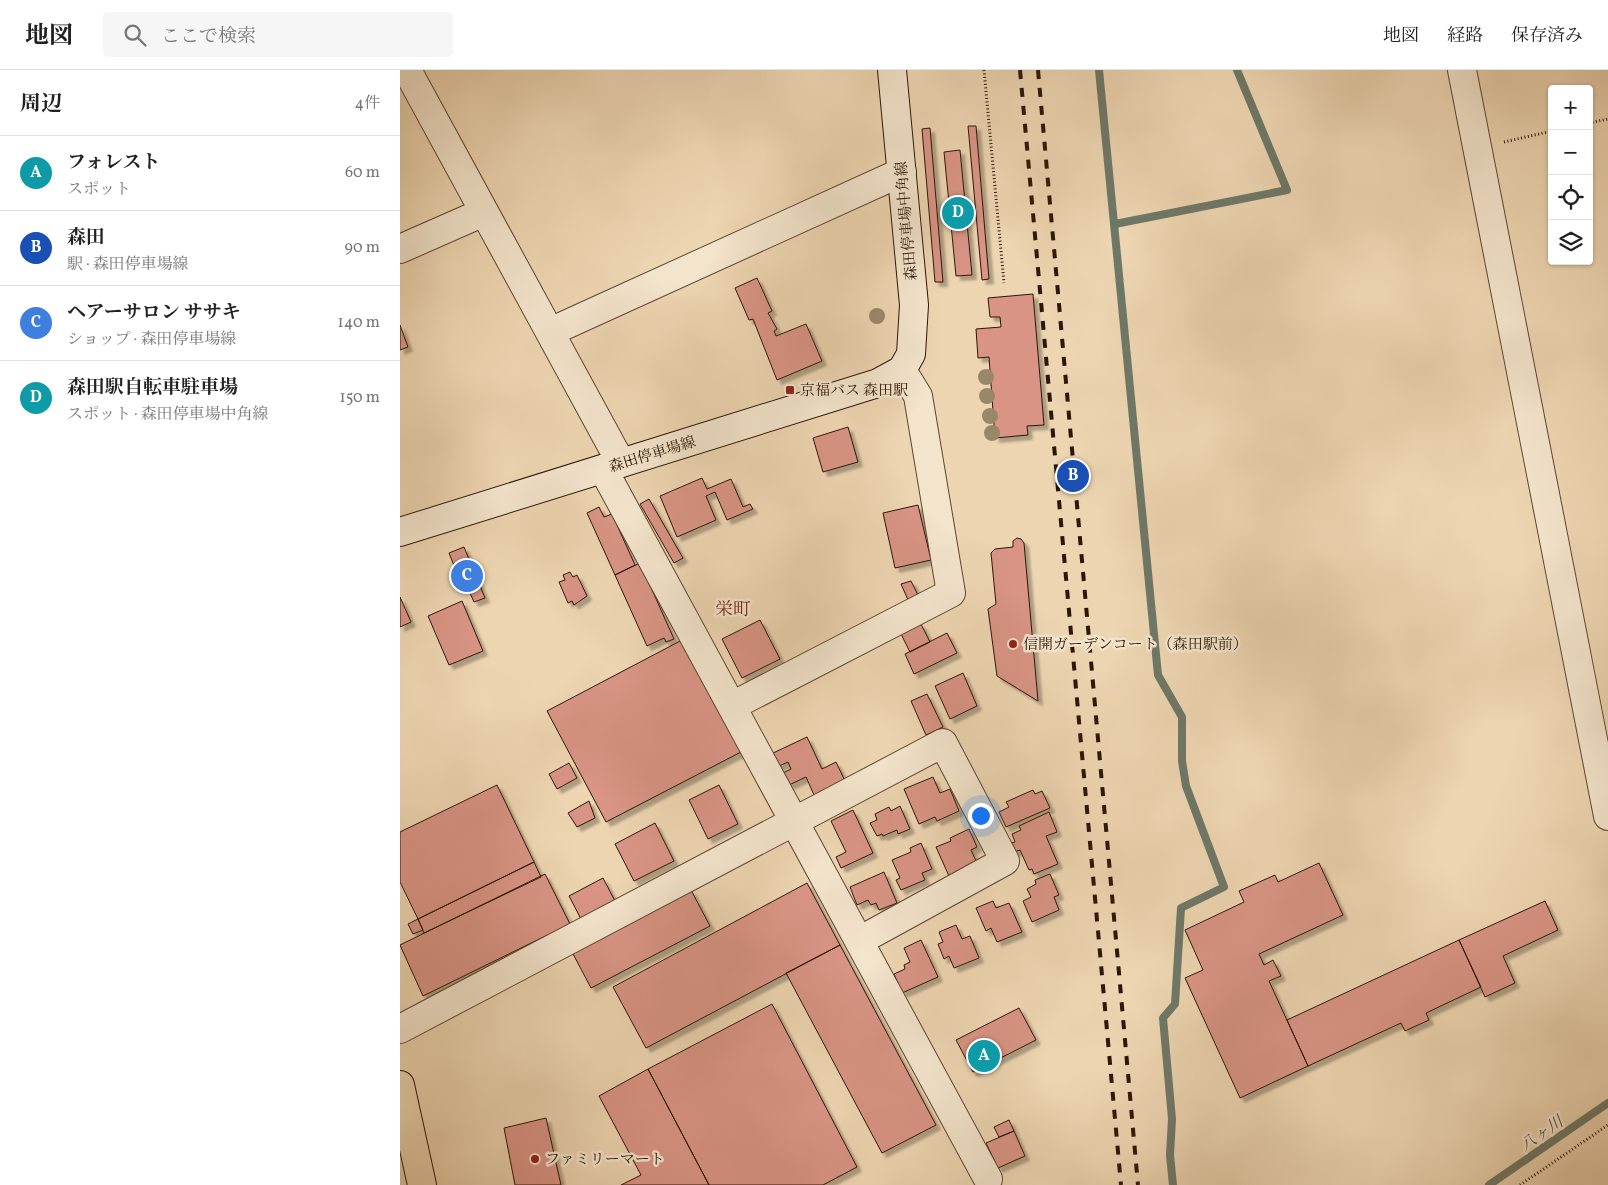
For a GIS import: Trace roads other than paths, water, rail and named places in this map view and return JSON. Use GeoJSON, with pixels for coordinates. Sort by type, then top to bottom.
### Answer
{"type":"FeatureCollection","features":[{"type":"Feature","properties":{"kind":"main road"},"geometry":{"type":"LineString","coordinates":[[400,1085],[422,1185]]}},
{"type":"Feature","properties":{"kind":"street","name":"森田停車場中角線"},"geometry":{"type":"LineString","coordinates":[[892,70],[914,305],[911,354],[902,370]]}},
{"type":"Feature","properties":{"kind":"street"},"geometry":{"type":"LineString","coordinates":[[1462,70],[1608,816]]}},
{"type":"Feature","properties":{"kind":"street"},"geometry":{"type":"LineString","coordinates":[[411,71],[484,212],[550,332],[612,466],[732,706],[988,1179]]}},
{"type":"Feature","properties":{"kind":"street"},"geometry":{"type":"LineString","coordinates":[[550,332],[902,172]]}},
{"type":"Feature","properties":{"kind":"street"},"geometry":{"type":"LineString","coordinates":[[400,249],[484,212]]}},
{"type":"Feature","properties":{"kind":"street"},"geometry":{"type":"LineString","coordinates":[[732,706],[951,593],[918,396],[902,370]]}},
{"type":"Feature","properties":{"kind":"street","name":"森田停車場線"},"geometry":{"type":"LineString","coordinates":[[400,532],[878,383],[902,370]]}},
{"type":"Feature","properties":{"kind":"street"},"geometry":{"type":"LineString","coordinates":[[400,1029],[943,743],[1005,861],[859,941]]}},
{"type":"Feature","properties":{"kind":"waterway"},"geometry":{"type":"LineString","coordinates":[[1099,70],[1158,675],[1182,717],[1182,761],[1186,786],[1224,887],[1181,908],[1175,1004],[1163,1018],[1172,1119],[1170,1155],[1173,1185]]}},
{"type":"Feature","properties":{"kind":"waterway"},"geometry":{"type":"LineString","coordinates":[[1115,224],[1287,190],[1237,70]]}},
{"type":"Feature","properties":{"kind":"waterway","name":"八ヶ川"},"geometry":{"type":"LineString","coordinates":[[1489,1185],[1608,1103]]}},
{"type":"Feature","properties":{"kind":"railway"},"geometry":{"type":"LineString","coordinates":[[1020,70],[1121,1185]]}},
{"type":"Feature","properties":{"kind":"railway"},"geometry":{"type":"LineString","coordinates":[[1038,70],[1138,1185]]}},
{"type":"Feature","properties":{"kind":"place","name":"森田駅自転車駐車場"},"geometry":{"type":"Point","coordinates":[958,213]}},
{"type":"Feature","properties":{"kind":"place","name":"京福バス 森田駅"},"geometry":{"type":"Point","coordinates":[790,390]}},
{"type":"Feature","properties":{"kind":"place","name":"森田"},"geometry":{"type":"Point","coordinates":[1073,476]}},
{"type":"Feature","properties":{"kind":"place","name":"ヘアーサロン ササキ"},"geometry":{"type":"Point","coordinates":[467,576]}},
{"type":"Feature","properties":{"kind":"place","name":"信開ガーデンコート（森田駅前）"},"geometry":{"type":"Point","coordinates":[1013,644]}},
{"type":"Feature","properties":{"kind":"place","name":"フォレスト"},"geometry":{"type":"Point","coordinates":[984,1056]}},
{"type":"Feature","properties":{"kind":"place","name":"ファミリーマート"},"geometry":{"type":"Point","coordinates":[535,1159]}},
{"type":"Feature","properties":{"kind":"district","name":"栄町"},"geometry":{"type":"Point","coordinates":[733,609]}}]}
